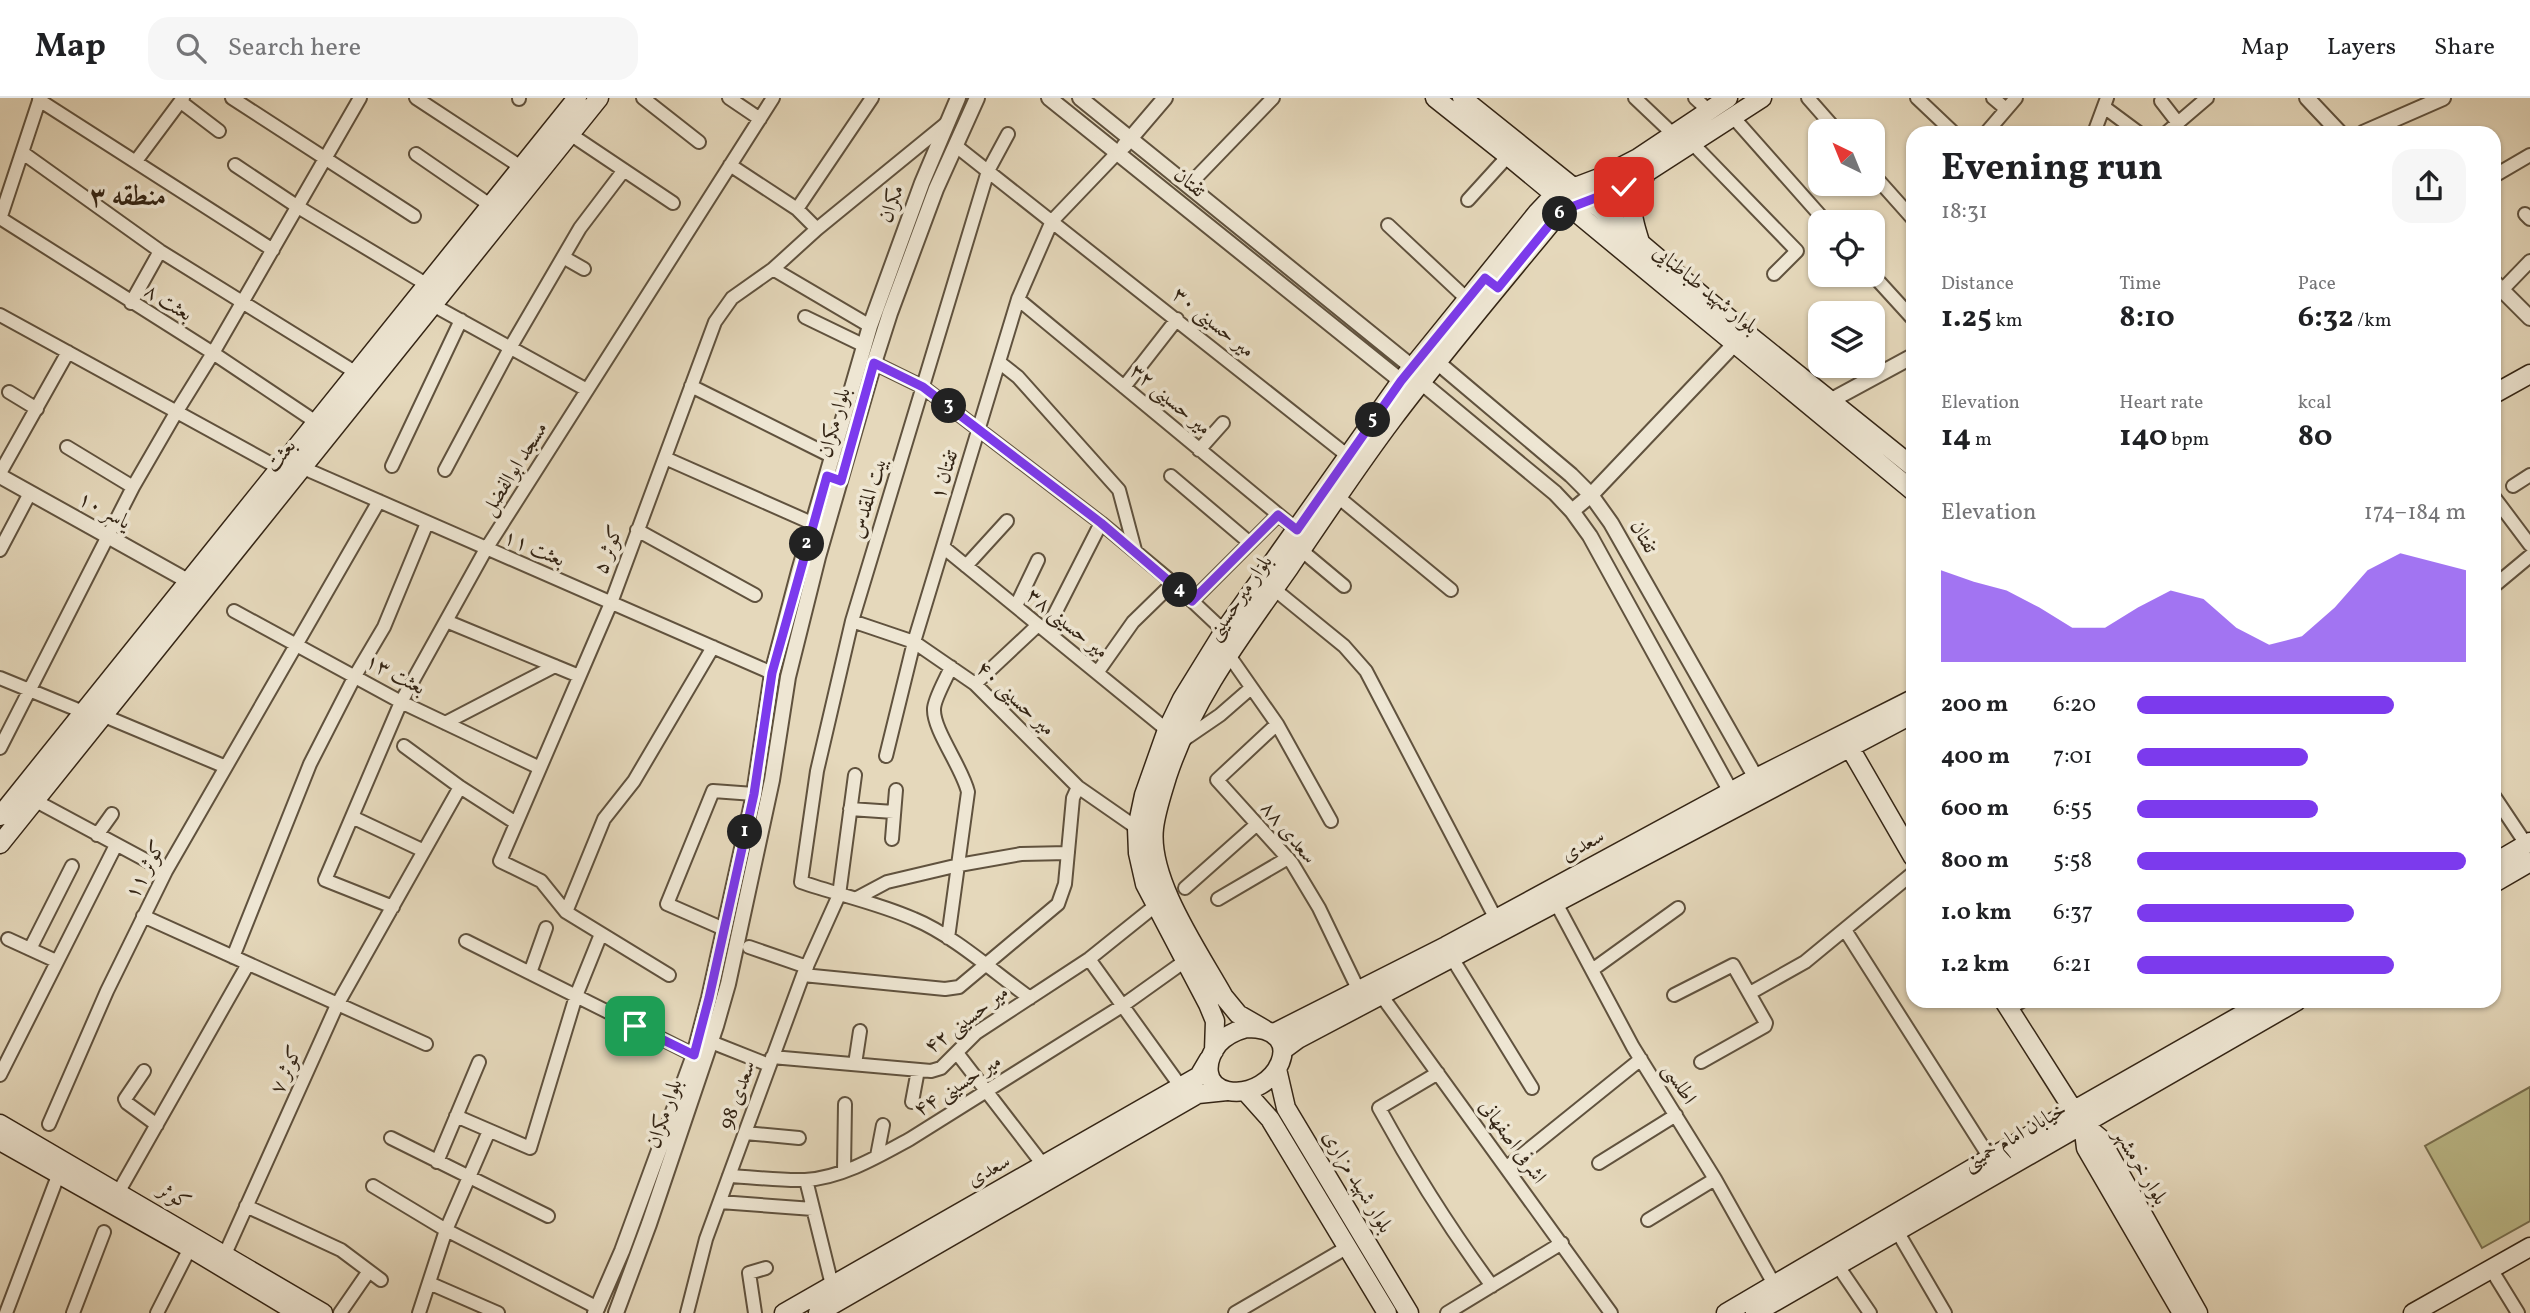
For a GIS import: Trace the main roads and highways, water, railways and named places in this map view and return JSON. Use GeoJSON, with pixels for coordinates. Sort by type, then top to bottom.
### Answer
{"type":"FeatureCollection","features":[{"type":"Feature","properties":{"kind":"main road","name":"بعثت"},"geometry":{"type":"LineString","coordinates":[[0,845],[34,800],[68,744],[83,712],[490,205],[513,190],[521,167],[577,98]]}},
{"type":"Feature","properties":{"kind":"main road","name":"بعثت"},"geometry":{"type":"LineString","coordinates":[[0,816],[68,744],[102,715],[432,304],[513,190],[570,134],[599,98]]}},
{"type":"Feature","properties":{"kind":"main road","name":"بلوار شهید طباطبایی"},"geometry":{"type":"LineString","coordinates":[[1435,98],[1569,208],[1740,338],[1830,401],[1906,461]]}},
{"type":"Feature","properties":{"kind":"main road","name":"بلوار شهید طباطبایی"},"geometry":{"type":"LineString","coordinates":[[1462,98],[1641,245],[1740,338],[1906,485]]}},
{"type":"Feature","properties":{"kind":"main road","name":"بلوار میرحسینی"},"geometry":{"type":"LineString","coordinates":[[1269,1031],[1238,1014],[1224,997],[1160,879],[1154,851],[1154,829],[1160,799],[1179,743],[1195,709],[1228,654],[1338,497],[1411,377],[1437,362],[1554,195],[1612,172],[1728,98]]}},
{"type":"Feature","properties":{"kind":"main road","name":"بلوار میرحسینی"},"geometry":{"type":"LineString","coordinates":[[1212,1055],[1215,1021],[1144,884],[1138,853],[1137,828],[1144,795],[1167,730],[1182,699],[1224,631],[1348,456],[1411,377],[1467,299],[1491,283],[1555,218],[1569,208],[1624,187],[1647,174],[1762,98]]}},
{"type":"Feature","properties":{"kind":"main road"},"geometry":{"type":"LineString","coordinates":[[1612,172],[1615,186],[1624,187]]}},
{"type":"Feature","properties":{"kind":"main road"},"geometry":{"type":"LineString","coordinates":[[1641,245],[1633,220],[1632,200],[1647,174]]}},
{"type":"Feature","properties":{"kind":"main road"},"geometry":{"type":"LineString","coordinates":[[2501,390],[2530,374]]}},
{"type":"Feature","properties":{"kind":"main road","name":"سعدی"},"geometry":{"type":"LineString","coordinates":[[1269,1031],[1359,991],[1756,778],[1906,703]]}},
{"type":"Feature","properties":{"kind":"main road","name":"سعدی"},"geometry":{"type":"LineString","coordinates":[[1283,1050],[1298,1039],[1906,718]]}},
{"type":"Feature","properties":{"kind":"main road"},"geometry":{"type":"LineString","coordinates":[[1850,748],[1906,845]]}},
{"type":"Feature","properties":{"kind":"main road"},"geometry":{"type":"LineString","coordinates":[[2501,860],[2529,849]]}},
{"type":"Feature","properties":{"kind":"main road"},"geometry":{"type":"LineString","coordinates":[[2501,876],[2529,849]]}},
{"type":"Feature","properties":{"kind":"main road","name":"بلوار خرمشهر"},"geometry":{"type":"LineString","coordinates":[[2013,1008],[2078,1117],[2100,1138],[2184,1312]]}},
{"type":"Feature","properties":{"kind":"main road","name":"خیابان امام خمینی"},"geometry":{"type":"LineString","coordinates":[[1755,1313],[1897,1231],[2255,1008]]}},
{"type":"Feature","properties":{"kind":"main road","name":"خیابان امام خمینی"},"geometry":{"type":"LineString","coordinates":[[1726,1313],[1990,1158],[2078,1117],[2284,1008]]}},
{"type":"Feature","properties":{"kind":"main road"},"geometry":{"type":"LineString","coordinates":[[1246,1028],[1269,1031],[1281,1040],[1283,1050],[1277,1069],[1260,1086],[1236,1091],[1217,1087],[1210,1079],[1208,1069],[1212,1055],[1231,1033],[1246,1028]]}},
{"type":"Feature","properties":{"kind":"main road","name":"سعدی"},"geometry":{"type":"LineString","coordinates":[[784,1313],[1181,1087],[1199,1076],[1212,1055]]}},
{"type":"Feature","properties":{"kind":"main road","name":"بلوار شهید مزاری"},"geometry":{"type":"LineString","coordinates":[[1277,1069],[1286,1108],[1409,1313]]}},
{"type":"Feature","properties":{"kind":"main road","name":"سعدی"},"geometry":{"type":"LineString","coordinates":[[818,1313],[1198,1094],[1236,1091]]}},
{"type":"Feature","properties":{"kind":"main road","name":"بلوار شهید مزاری"},"geometry":{"type":"LineString","coordinates":[[1236,1091],[1270,1119],[1387,1313]]}},
{"type":"Feature","properties":{"kind":"main road","name":"کوثر"},"geometry":{"type":"LineString","coordinates":[[0,1124],[119,1191],[323,1313]]}},
{"type":"Feature","properties":{"kind":"main road","name":"کوثر"},"geometry":{"type":"LineString","coordinates":[[0,1141],[190,1248],[298,1313]]}},
{"type":"Feature","properties":{"kind":"main road"},"geometry":{"type":"LineString","coordinates":[[2423,1311],[2530,1247]]}},
{"type":"Feature","properties":{"kind":"district","name":"منطقه ۳"},"geometry":{"type":"Point","coordinates":[128,197]}}]}
